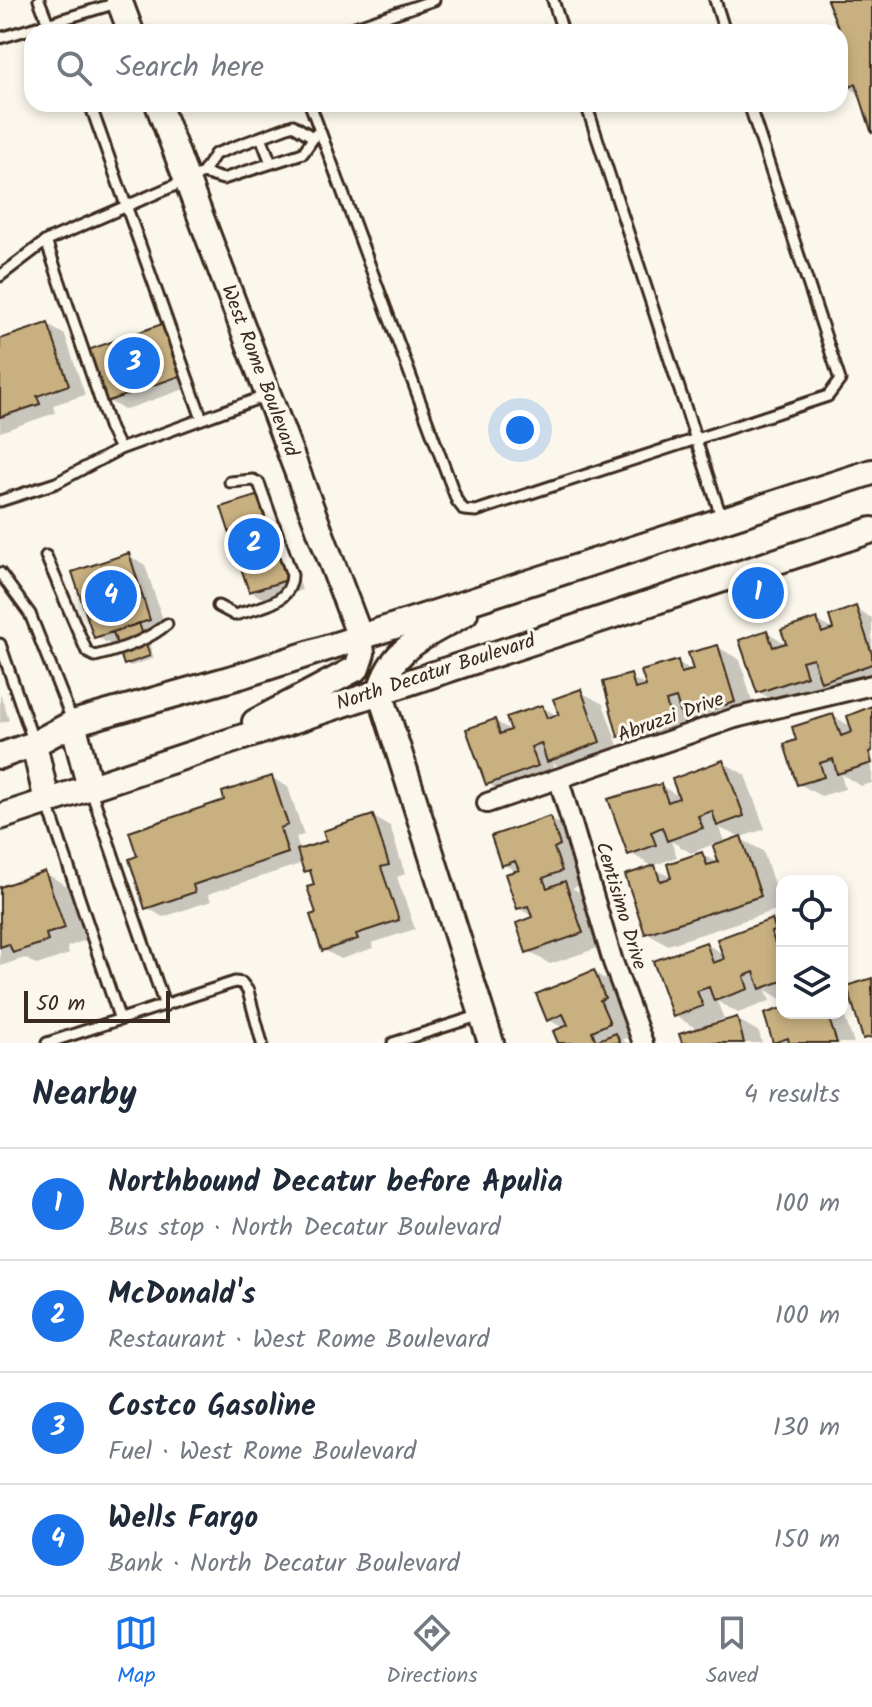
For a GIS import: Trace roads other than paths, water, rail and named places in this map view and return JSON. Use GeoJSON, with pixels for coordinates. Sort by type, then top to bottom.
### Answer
{"type":"FeatureCollection","features":[{"type":"Feature","properties":{"kind":"main road"},"geometry":{"type":"LineString","coordinates":[[119,1],[128,24]]}},
{"type":"Feature","properties":{"kind":"main road","name":"West Rome Boulevard"},"geometry":{"type":"LineString","coordinates":[[162,112],[195,177],[268,395],[360,637]]}},
{"type":"Feature","properties":{"kind":"main road"},"geometry":{"type":"LineString","coordinates":[[0,756],[34,744],[73,723],[360,637],[872,472]]}},
{"type":"Feature","properties":{"kind":"main road","name":"North Decatur Boulevard"},"geometry":{"type":"LineString","coordinates":[[0,817],[872,530]]}},
{"type":"Feature","properties":{"kind":"main road"},"geometry":{"type":"LineString","coordinates":[[491,1043],[380,692],[385,672],[399,653],[496,594]]}},
{"type":"Feature","properties":{"kind":"main road"},"geometry":{"type":"LineString","coordinates":[[216,745],[307,691],[357,668],[362,653],[360,637]]}},
{"type":"Feature","properties":{"kind":"main road"},"geometry":{"type":"LineString","coordinates":[[73,723],[90,788]]}},
{"type":"Feature","properties":{"kind":"main road"},"geometry":{"type":"LineString","coordinates":[[34,744],[47,801]]}},
{"type":"Feature","properties":{"kind":"street","name":"Abruzzi Drive"},"geometry":{"type":"LineString","coordinates":[[487,803],[735,718],[872,685]]}},
{"type":"Feature","properties":{"kind":"street","name":"Centisimo Drive"},"geometry":{"type":"LineString","coordinates":[[559,780],[613,962],[643,1043]]}},
{"type":"Feature","properties":{"kind":"lane"},"geometry":{"type":"LineString","coordinates":[[39,0],[48,23]]}},
{"type":"Feature","properties":{"kind":"lane"},"geometry":{"type":"LineString","coordinates":[[364,24],[434,0]]}},
{"type":"Feature","properties":{"kind":"lane"},"geometry":{"type":"LineString","coordinates":[[553,0],[560,24]]}},
{"type":"Feature","properties":{"kind":"lane"},"geometry":{"type":"LineString","coordinates":[[715,0],[722,24]]}},
{"type":"Feature","properties":{"kind":"lane"},"geometry":{"type":"LineString","coordinates":[[45,24],[119,1]]}},
{"type":"Feature","properties":{"kind":"lane"},"geometry":{"type":"LineString","coordinates":[[62,19],[64,24]]}},
{"type":"Feature","properties":{"kind":"lane"},"geometry":{"type":"LineString","coordinates":[[0,38],[24,30]]}},
{"type":"Feature","properties":{"kind":"lane"},"geometry":{"type":"LineString","coordinates":[[93,112],[202,419]]}},
{"type":"Feature","properties":{"kind":"lane"},"geometry":{"type":"LineString","coordinates":[[311,112],[315,134],[457,501],[464,510],[476,511],[828,396],[840,380],[752,112]]}},
{"type":"Feature","properties":{"kind":"lane"},"geometry":{"type":"LineString","coordinates":[[589,112],[722,520]]}},
{"type":"Feature","properties":{"kind":"lane"},"geometry":{"type":"LineString","coordinates":[[0,276],[46,241],[195,177],[215,154],[293,125],[315,134]]}},
{"type":"Feature","properties":{"kind":"lane"},"geometry":{"type":"LineString","coordinates":[[195,177],[223,179],[303,153],[315,134]]}},
{"type":"Feature","properties":{"kind":"lane"},"geometry":{"type":"LineString","coordinates":[[261,137],[271,163]]}},
{"type":"Feature","properties":{"kind":"lane"},"geometry":{"type":"LineString","coordinates":[[46,241],[110,429],[120,449]]}},
{"type":"Feature","properties":{"kind":"lane"},"geometry":{"type":"LineString","coordinates":[[0,501],[56,483],[120,449],[268,395]]}},
{"type":"Feature","properties":{"kind":"lane"},"geometry":{"type":"LineString","coordinates":[[218,606],[235,615],[281,599],[292,585],[259,483],[253,480],[230,482]]}},
{"type":"Feature","properties":{"kind":"lane"},"geometry":{"type":"LineString","coordinates":[[46,556],[87,652],[95,656],[114,651],[157,633],[167,624]]}},
{"type":"Feature","properties":{"kind":"lane"},"geometry":{"type":"LineString","coordinates":[[0,573],[30,614],[73,723]]}},
{"type":"Feature","properties":{"kind":"lane"},"geometry":{"type":"LineString","coordinates":[[0,644],[34,744]]}},
{"type":"Feature","properties":{"kind":"lane"},"geometry":{"type":"LineString","coordinates":[[90,788],[165,1006]]}},
{"type":"Feature","properties":{"kind":"lane"},"geometry":{"type":"LineString","coordinates":[[47,801],[120,1020]]}},
{"type":"Feature","properties":{"kind":"lane"},"geometry":{"type":"LineString","coordinates":[[47,1043],[235,982],[242,983],[248,991],[262,1043]]}},
{"type":"Feature","properties":{"kind":"lane"},"geometry":{"type":"LineString","coordinates":[[393,1043],[482,1014]]}},
{"type":"Feature","properties":{"kind":"place","name":"Costco Gasoline"},"geometry":{"type":"Point","coordinates":[134,363]}},
{"type":"Feature","properties":{"kind":"place","name":"McDonald's"},"geometry":{"type":"Point","coordinates":[254,544]}},
{"type":"Feature","properties":{"kind":"place","name":"Northbound Decatur before Apulia"},"geometry":{"type":"Point","coordinates":[758,593]}},
{"type":"Feature","properties":{"kind":"place","name":"Wells Fargo"},"geometry":{"type":"Point","coordinates":[111,596]}}]}
